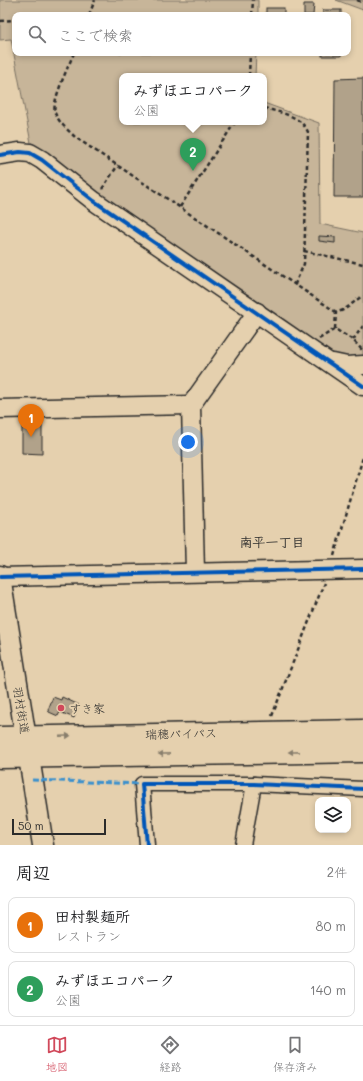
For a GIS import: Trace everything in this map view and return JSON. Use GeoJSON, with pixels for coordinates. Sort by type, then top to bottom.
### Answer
{"type":"FeatureCollection","features":[{"type":"Feature","properties":{"kind":"highway"},"geometry":{"type":"LineString","coordinates":[[203,733],[222,727],[363,719]]}},
{"type":"Feature","properties":{"kind":"highway","name":"瑞穂バイパス"},"geometry":{"type":"LineString","coordinates":[[0,757],[28,747],[203,733],[363,731]]}},
{"type":"Feature","properties":{"kind":"highway","name":"瑞穂バイパス"},"geometry":{"type":"LineString","coordinates":[[0,738],[28,747],[333,752],[363,751]]}},
{"type":"Feature","properties":{"kind":"highway"},"geometry":{"type":"LineString","coordinates":[[333,752],[363,761]]}},
{"type":"Feature","properties":{"kind":"main road","name":"羽村街道"},"geometry":{"type":"LineString","coordinates":[[0,576],[44,845]]}},
{"type":"Feature","properties":{"kind":"street"},"geometry":{"type":"LineString","coordinates":[[0,155],[20,152],[30,153],[42,160],[94,201],[363,386]]}},
{"type":"Feature","properties":{"kind":"street"},"geometry":{"type":"LineString","coordinates":[[195,572],[191,405],[257,312]]}},
{"type":"Feature","properties":{"kind":"street"},"geometry":{"type":"LineString","coordinates":[[330,363],[347,366],[363,365]]}},
{"type":"Feature","properties":{"kind":"street"},"geometry":{"type":"LineString","coordinates":[[0,409],[191,405]]}},
{"type":"Feature","properties":{"kind":"street"},"geometry":{"type":"LineString","coordinates":[[0,576],[363,569]]}},
{"type":"Feature","properties":{"kind":"street"},"geometry":{"type":"LineString","coordinates":[[147,845],[142,784],[254,784],[363,789]]}},
{"type":"Feature","properties":{"kind":"street"},"geometry":{"type":"LineString","coordinates":[[243,845],[254,784]]}},
{"type":"Feature","properties":{"kind":"path"},"geometry":{"type":"LineString","coordinates":[[89,12],[94,0]]}},
{"type":"Feature","properties":{"kind":"path"},"geometry":{"type":"LineString","coordinates":[[252,12],[253,0]]}},
{"type":"Feature","properties":{"kind":"path"},"geometry":{"type":"LineString","coordinates":[[357,0],[363,3]]}},
{"type":"Feature","properties":{"kind":"path"},"geometry":{"type":"LineString","coordinates":[[0,21],[12,20]]}},
{"type":"Feature","properties":{"kind":"path"},"geometry":{"type":"LineString","coordinates":[[73,56],[55,101],[54,111],[61,123],[75,137],[336,312],[343,311],[355,300],[363,296]]}},
{"type":"Feature","properties":{"kind":"path"},"geometry":{"type":"LineString","coordinates":[[249,73],[250,56]]}},
{"type":"Feature","properties":{"kind":"path"},"geometry":{"type":"LineString","coordinates":[[267,109],[298,118],[304,123],[308,132],[304,264],[295,284]]}},
{"type":"Feature","properties":{"kind":"path"},"geometry":{"type":"LineString","coordinates":[[180,207],[233,125]]}},
{"type":"Feature","properties":{"kind":"path"},"geometry":{"type":"LineString","coordinates":[[94,201],[118,165]]}},
{"type":"Feature","properties":{"kind":"path"},"geometry":{"type":"LineString","coordinates":[[304,251],[363,264]]}},
{"type":"Feature","properties":{"kind":"path"},"geometry":{"type":"LineString","coordinates":[[335,329],[336,312]]}},
{"type":"Feature","properties":{"kind":"path"},"geometry":{"type":"LineString","coordinates":[[353,340],[363,326]]}},
{"type":"Feature","properties":{"kind":"path"},"geometry":{"type":"LineString","coordinates":[[335,329],[353,340],[363,352]]}},
{"type":"Feature","properties":{"kind":"path"},"geometry":{"type":"LineString","coordinates":[[315,343],[335,329]]}},
{"type":"Feature","properties":{"kind":"path"},"geometry":{"type":"LineString","coordinates":[[269,724],[329,570],[363,457]]}},
{"type":"Feature","properties":{"kind":"shaded area"},"geometry":{"type":"Polygon","coordinates":[[[0,0],[258,0],[258,12],[12,12],[12,44],[11,39],[0,40],[0,0]]]}},
{"type":"Feature","properties":{"kind":"shaded area"},"geometry":{"type":"Polygon","coordinates":[[[336,0],[363,0],[363,10],[336,0]]]}},
{"type":"Feature","properties":{"kind":"shaded area"},"geometry":{"type":"Polygon","coordinates":[[[14,56],[256,56],[255,73],[119,73],[119,125],[267,125],[267,104],[319,123],[320,224],[363,233],[363,359],[334,356],[32,148],[14,56]]]}},
{"type":"Feature","properties":{"kind":"building"},"geometry":{"type":"Polygon","coordinates":[[[304,4],[314,4],[313,12],[304,12],[304,4]]]}},
{"type":"Feature","properties":{"kind":"building"},"geometry":{"type":"Polygon","coordinates":[[[266,8],[284,8],[284,12],[266,12],[266,8]]]}},
{"type":"Feature","properties":{"kind":"building"},"geometry":{"type":"Polygon","coordinates":[[[323,10],[341,10],[341,12],[323,12],[323,10]]]}},
{"type":"Feature","properties":{"kind":"building"},"geometry":{"type":"Polygon","coordinates":[[[363,78],[363,197],[334,197],[335,79],[363,78]]]}},
{"type":"Feature","properties":{"kind":"building"},"geometry":{"type":"Polygon","coordinates":[[[319,236],[335,237],[335,243],[319,241],[319,236]]]}},
{"type":"Feature","properties":{"kind":"building"},"geometry":{"type":"Polygon","coordinates":[[[22,421],[42,421],[42,454],[22,453],[22,421]]]}},
{"type":"Feature","properties":{"kind":"building"},"geometry":{"type":"Polygon","coordinates":[[[53,697],[61,700],[62,697],[79,705],[74,718],[60,712],[58,716],[49,712],[48,710],[53,697]]]}},
{"type":"Feature","properties":{"kind":"marked path"},"geometry":{"type":"LineString","coordinates":[[32,780],[142,784]]}},
{"type":"Feature","properties":{"kind":"cycle path"},"geometry":{"type":"LineString","coordinates":[[0,155],[20,152],[30,153],[42,160],[94,201],[363,386]]}},
{"type":"Feature","properties":{"kind":"cycle path"},"geometry":{"type":"LineString","coordinates":[[0,577],[363,569]]}},
{"type":"Feature","properties":{"kind":"cycle path"},"geometry":{"type":"LineString","coordinates":[[147,845],[142,784],[254,784],[363,789]]}},
{"type":"Feature","properties":{"kind":"place","name":"みずほエコパーク"},"geometry":{"type":"Point","coordinates":[193,171]}},
{"type":"Feature","properties":{"kind":"place","name":"田村製麺所"},"geometry":{"type":"Point","coordinates":[31,437]}},
{"type":"Feature","properties":{"kind":"place","name":"すき家"},"geometry":{"type":"Point","coordinates":[61,708]}},
{"type":"Feature","properties":{"kind":"district","name":"南平一丁目"},"geometry":{"type":"Point","coordinates":[272,541]}}]}
